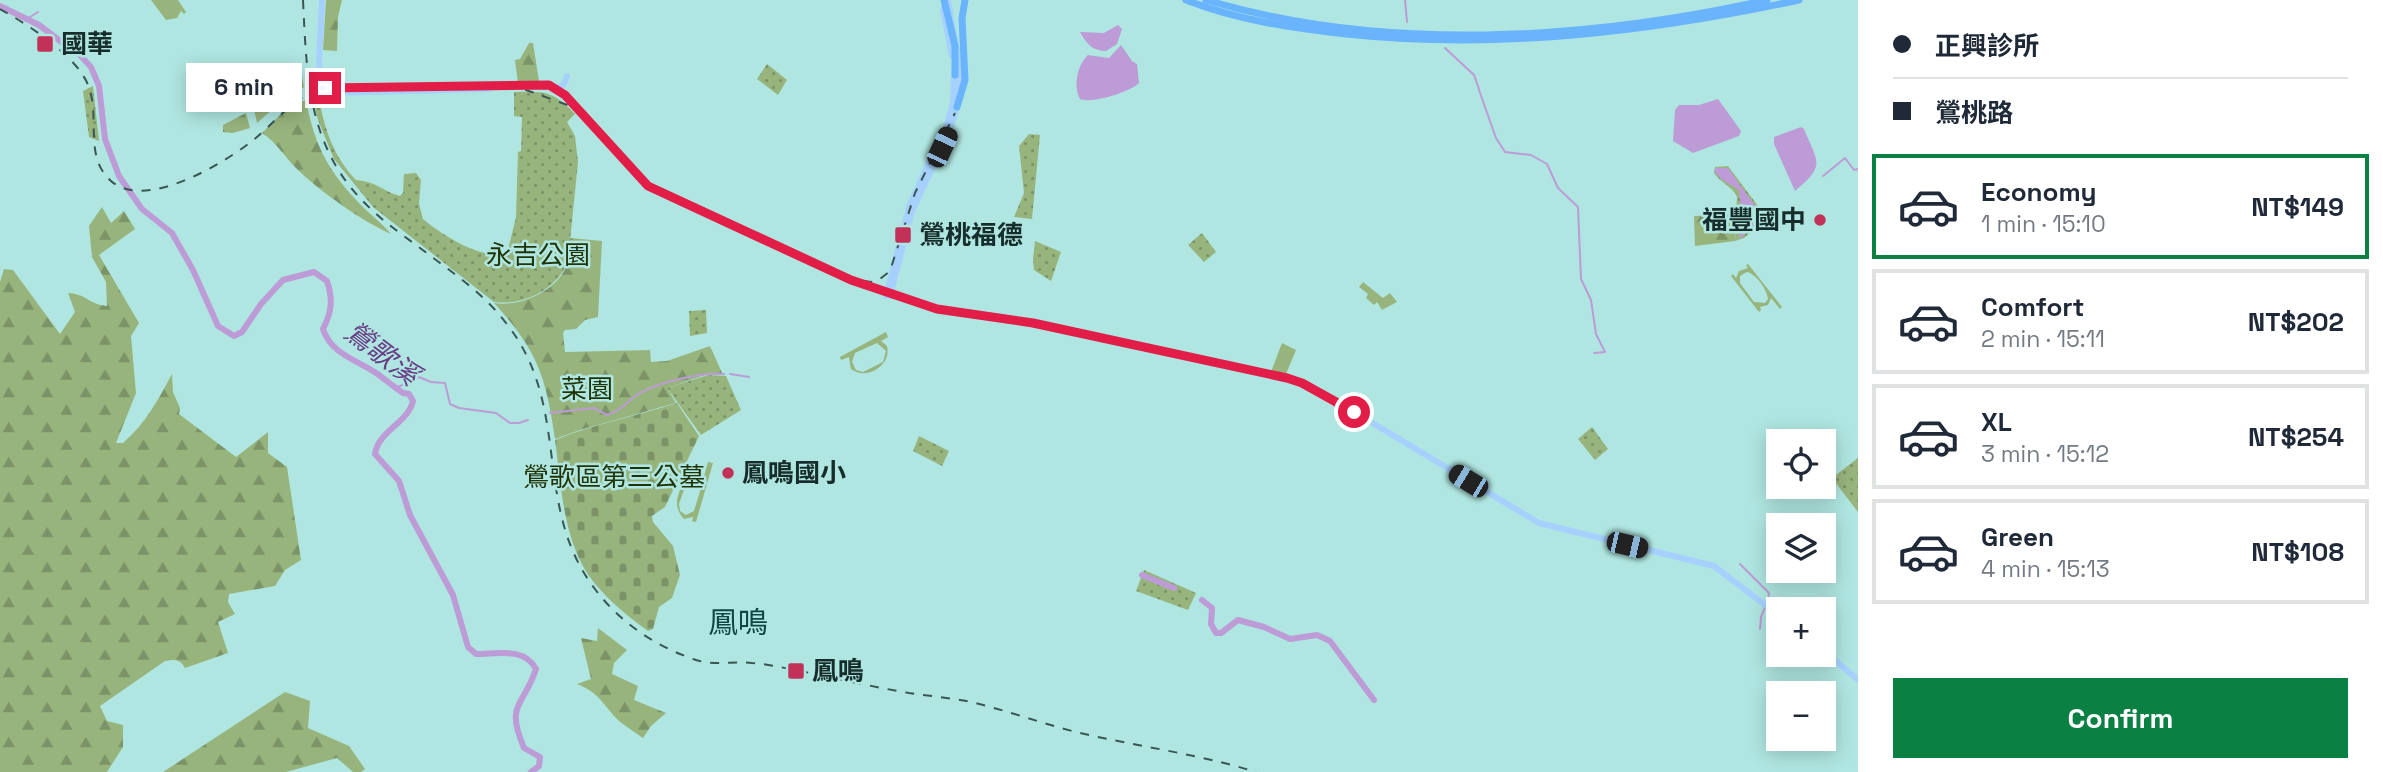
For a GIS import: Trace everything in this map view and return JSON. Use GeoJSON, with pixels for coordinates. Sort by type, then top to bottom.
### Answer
{"type":"FeatureCollection","features":[{"type":"Feature","properties":{"kind":"highway"},"geometry":{"type":"LineString","coordinates":[[944,0],[955,46],[955,75]]}},
{"type":"Feature","properties":{"kind":"highway"},"geometry":{"type":"LineString","coordinates":[[965,0],[962,18],[965,57]]}},
{"type":"Feature","properties":{"kind":"highway"},"geometry":{"type":"LineString","coordinates":[[957,107],[965,80],[966,21],[971,0]]}},
{"type":"Feature","properties":{"kind":"highway"},"geometry":{"type":"LineString","coordinates":[[1186,0],[1227,14],[1312,30],[1398,39],[1467,40],[1602,34],[1716,17],[1799,0]]}},
{"type":"Feature","properties":{"kind":"highway"},"geometry":{"type":"LineString","coordinates":[[1206,0],[1270,17],[1323,26],[1399,33],[1466,34],[1536,33],[1602,27],[1664,19],[1767,0]]}},
{"type":"Feature","properties":{"kind":"main road"},"geometry":{"type":"LineString","coordinates":[[322,0],[319,64],[325,90]]}},
{"type":"Feature","properties":{"kind":"main road"},"geometry":{"type":"LineString","coordinates":[[888,296],[894,257],[912,198],[948,122],[955,75],[944,0]]}},
{"type":"Feature","properties":{"kind":"main road"},"geometry":{"type":"LineString","coordinates":[[888,296],[915,204],[950,130],[957,107],[960,69],[944,0]]}},
{"type":"Feature","properties":{"kind":"main road"},"geometry":{"type":"LineString","coordinates":[[557,89],[564,84],[567,76]]}},
{"type":"Feature","properties":{"kind":"main road"},"geometry":{"type":"LineString","coordinates":[[325,90],[549,85],[557,89],[653,189],[888,296]]}},
{"type":"Feature","properties":{"kind":"main road"},"geometry":{"type":"LineString","coordinates":[[325,90],[548,89],[571,106],[646,189],[841,280],[936,313],[1028,326],[1033,323],[1302,383],[1539,523],[1712,565],[1766,606]]}},
{"type":"Feature","properties":{"kind":"main road"},"geometry":{"type":"LineString","coordinates":[[1836,662],[1858,680]]}},
{"type":"Feature","properties":{"kind":"green space"},"geometry":{"type":"Polygon","coordinates":[[[151,0],[178,0],[186,12],[184,14],[181,11],[177,18],[166,20],[151,0]]]}},
{"type":"Feature","properties":{"kind":"green space"},"geometry":{"type":"Polygon","coordinates":[[[326,0],[342,0],[338,17],[337,51],[323,50],[326,0]]]}},
{"type":"Feature","properties":{"kind":"green space"},"geometry":{"type":"Polygon","coordinates":[[[529,43],[533,43],[539,81],[518,83],[515,60],[520,59],[529,43]]]}},
{"type":"Feature","properties":{"kind":"green space"},"geometry":{"type":"Polygon","coordinates":[[[300,63],[304,87],[283,100],[257,123],[254,110],[274,102],[295,85],[300,63]]]}},
{"type":"Feature","properties":{"kind":"green space"},"geometry":{"type":"Polygon","coordinates":[[[767,64],[787,80],[778,95],[757,79],[767,64]]]}},
{"type":"Feature","properties":{"kind":"green space"},"geometry":{"type":"Polygon","coordinates":[[[93,86],[99,141],[89,137],[83,91],[93,86]]]}},
{"type":"Feature","properties":{"kind":"green space","name":"永吉公園"},"geometry":{"type":"Polygon","coordinates":[[[514,92],[548,94],[561,101],[575,114],[567,122],[575,136],[578,162],[568,261],[563,271],[538,294],[505,303],[494,302],[373,207],[334,159],[318,120],[313,99],[319,97],[331,142],[356,180],[369,182],[400,196],[403,193],[404,174],[416,173],[421,180],[419,204],[423,219],[465,246],[492,254],[508,250],[516,217],[522,117],[514,116],[514,92]]]}},
{"type":"Feature","properties":{"kind":"green space"},"geometry":{"type":"Polygon","coordinates":[[[306,100],[319,146],[333,172],[352,196],[391,234],[354,214],[316,186],[262,133],[288,107],[306,100]]]}},
{"type":"Feature","properties":{"kind":"green space"},"geometry":{"type":"Polygon","coordinates":[[[246,113],[250,128],[233,133],[223,132],[223,125],[246,113]]]}},
{"type":"Feature","properties":{"kind":"green space"},"geometry":{"type":"Polygon","coordinates":[[[1029,134],[1040,135],[1032,219],[1014,217],[1024,193],[1019,146],[1029,134]]]}},
{"type":"Feature","properties":{"kind":"green space"},"geometry":{"type":"Polygon","coordinates":[[[1728,166],[1767,218],[1744,238],[1735,241],[1737,197],[1714,173],[1715,167],[1728,166]]]}},
{"type":"Feature","properties":{"kind":"green space"},"geometry":{"type":"Polygon","coordinates":[[[102,207],[111,223],[124,211],[135,229],[99,255],[139,323],[131,336],[136,393],[116,443],[123,443],[145,419],[172,374],[173,392],[180,408],[179,414],[236,457],[268,432],[268,453],[287,467],[301,560],[285,570],[275,586],[229,594],[228,602],[235,614],[218,622],[228,653],[185,668],[177,660],[165,661],[100,706],[107,721],[123,725],[123,747],[107,772],[0,772],[0,282],[4,269],[13,270],[60,334],[75,312],[68,293],[107,306],[106,282],[92,257],[89,226],[102,207]]]}},
{"type":"Feature","properties":{"kind":"green space"},"geometry":{"type":"Polygon","coordinates":[[[1737,214],[1735,241],[1695,246],[1694,216],[1737,214]]]}},
{"type":"Feature","properties":{"kind":"green space"},"geometry":{"type":"Polygon","coordinates":[[[1202,233],[1216,252],[1204,262],[1188,245],[1202,233]]]}},
{"type":"Feature","properties":{"kind":"green space","name":"菜園"},"geometry":{"type":"Polygon","coordinates":[[[570,238],[602,241],[598,317],[585,320],[576,329],[565,330],[565,352],[650,350],[651,362],[667,361],[710,346],[723,375],[708,374],[667,388],[676,403],[555,439],[548,398],[538,366],[521,336],[494,303],[525,300],[554,284],[567,264],[570,238]]]}},
{"type":"Feature","properties":{"kind":"green space"},"geometry":{"type":"Polygon","coordinates":[[[1035,241],[1061,252],[1051,281],[1034,270],[1035,241]]]}},
{"type":"Feature","properties":{"kind":"green space"},"geometry":{"type":"Polygon","coordinates":[[[1748,264],[1782,307],[1780,309],[1771,298],[1768,305],[1760,307],[1759,312],[1731,276],[1733,274],[1736,278],[1739,271],[1748,268],[1748,264]],[[1750,273],[1740,276],[1740,283],[1754,302],[1765,303],[1768,299],[1766,291],[1750,273]]]}},
{"type":"Feature","properties":{"kind":"green space"},"geometry":{"type":"Polygon","coordinates":[[[1363,282],[1383,298],[1390,293],[1397,302],[1382,310],[1377,302],[1374,305],[1366,298],[1368,294],[1359,287],[1363,282]]]}},
{"type":"Feature","properties":{"kind":"green space"},"geometry":{"type":"Polygon","coordinates":[[[706,310],[707,333],[690,336],[689,311],[706,310]]]}},
{"type":"Feature","properties":{"kind":"green space"},"geometry":{"type":"Polygon","coordinates":[[[886,332],[888,337],[881,341],[887,346],[888,353],[882,365],[877,369],[871,372],[864,373],[857,372],[851,369],[849,357],[841,360],[840,357],[886,332]],[[877,343],[855,353],[852,362],[856,370],[863,372],[883,362],[886,351],[877,343]]]}},
{"type":"Feature","properties":{"kind":"green space"},"geometry":{"type":"Polygon","coordinates":[[[1282,343],[1296,350],[1286,374],[1271,372],[1282,343]]]}},
{"type":"Feature","properties":{"kind":"green space"},"geometry":{"type":"Polygon","coordinates":[[[708,375],[726,376],[741,410],[701,435],[667,388],[708,375]]]}},
{"type":"Feature","properties":{"kind":"green space","name":"鶯歌區第三公墓"},"geometry":{"type":"Polygon","coordinates":[[[677,403],[699,436],[665,507],[652,516],[653,522],[673,546],[680,575],[672,598],[659,607],[653,629],[648,631],[624,613],[602,591],[580,561],[568,528],[555,440],[677,403]]]}},
{"type":"Feature","properties":{"kind":"green space"},"geometry":{"type":"Polygon","coordinates":[[[1592,427],[1608,449],[1595,460],[1578,439],[1592,427]]]}},
{"type":"Feature","properties":{"kind":"green space"},"geometry":{"type":"Polygon","coordinates":[[[919,436],[949,451],[942,466],[913,451],[919,436]]]}},
{"type":"Feature","properties":{"kind":"green space"},"geometry":{"type":"Polygon","coordinates":[[[1858,458],[1858,512],[1836,483],[1836,475],[1858,458]]]}},
{"type":"Feature","properties":{"kind":"green space"},"geometry":{"type":"Polygon","coordinates":[[[708,462],[713,463],[696,522],[692,521],[693,517],[684,519],[680,514],[677,504],[685,478],[696,475],[703,480],[708,462]],[[693,478],[687,481],[679,504],[680,511],[686,515],[694,511],[701,488],[699,481],[693,478]]]}},
{"type":"Feature","properties":{"kind":"green space"},"geometry":{"type":"Polygon","coordinates":[[[1144,570],[1196,593],[1188,610],[1136,591],[1144,570]]]}},
{"type":"Feature","properties":{"kind":"green space"},"geometry":{"type":"Polygon","coordinates":[[[598,628],[627,650],[614,663],[612,674],[638,686],[634,700],[666,713],[651,726],[643,738],[619,721],[596,695],[577,684],[591,679],[581,638],[597,641],[598,628]]]}},
{"type":"Feature","properties":{"kind":"green space"},"geometry":{"type":"Polygon","coordinates":[[[285,692],[310,701],[308,728],[349,746],[365,769],[353,772],[337,758],[286,772],[163,772],[285,692]]]}},
{"type":"Feature","properties":{"kind":"shaded area"},"geometry":{"type":"Polygon","coordinates":[[[1118,25],[1122,29],[1117,44],[1106,51],[1090,46],[1080,32],[1104,33],[1118,25]]]}},
{"type":"Feature","properties":{"kind":"shaded area"},"geometry":{"type":"Polygon","coordinates":[[[1121,45],[1137,64],[1139,83],[1111,96],[1093,100],[1080,99],[1077,82],[1084,59],[1088,55],[1109,58],[1121,45]]]}},
{"type":"Feature","properties":{"kind":"shaded area"},"geometry":{"type":"Polygon","coordinates":[[[1718,99],[1741,131],[1739,136],[1693,153],[1673,141],[1675,110],[1679,105],[1699,105],[1718,99]]]}},
{"type":"Feature","properties":{"kind":"shaded area"},"geometry":{"type":"Polygon","coordinates":[[[1801,127],[1813,149],[1816,163],[1811,175],[1795,191],[1774,144],[1774,137],[1801,127]]]}},
{"type":"Feature","properties":{"kind":"shaded area"},"geometry":{"type":"Polygon","coordinates":[[[1716,168],[1728,168],[1764,218],[1739,239],[1742,221],[1739,190],[1721,179],[1714,171],[1716,168]]]}},
{"type":"Feature","properties":{"kind":"waterway"},"geometry":{"type":"LineString","coordinates":[[1405,0],[1407,22]]}},
{"type":"Feature","properties":{"kind":"waterway","name":"鶯歌溪"},"geometry":{"type":"LineString","coordinates":[[0,6],[39,25],[79,54],[91,67],[99,86],[105,139],[119,176],[142,209],[172,233],[193,270],[218,326],[234,336],[242,332],[261,304],[283,280],[314,272],[327,281],[329,288],[331,305],[323,329],[332,345],[403,393],[409,394],[413,401],[410,409],[382,439],[375,454],[399,481],[410,515],[453,595],[468,647],[476,654],[510,653],[525,657],[536,669],[516,714],[524,748],[540,757],[539,766],[531,772]]}},
{"type":"Feature","properties":{"kind":"waterway"},"geometry":{"type":"LineString","coordinates":[[27,19],[38,12]]}},
{"type":"Feature","properties":{"kind":"waterway"},"geometry":{"type":"LineString","coordinates":[[1445,48],[1474,75],[1479,89]]}},
{"type":"Feature","properties":{"kind":"waterway"},"geometry":{"type":"LineString","coordinates":[[1479,90],[1496,138],[1505,152],[1531,155],[1547,164],[1558,188],[1578,207],[1581,279],[1591,300],[1596,334],[1605,352],[1594,353]]}},
{"type":"Feature","properties":{"kind":"waterway"},"geometry":{"type":"LineString","coordinates":[[1823,176],[1845,158],[1854,170],[1858,169]]}},
{"type":"Feature","properties":{"kind":"waterway"},"geometry":{"type":"LineString","coordinates":[[550,413],[594,408],[607,415],[653,387],[690,377],[724,374]]}},
{"type":"Feature","properties":{"kind":"waterway"},"geometry":{"type":"LineString","coordinates":[[730,374],[749,377]]}},
{"type":"Feature","properties":{"kind":"waterway"},"geometry":{"type":"LineString","coordinates":[[396,388],[419,377],[431,382],[445,383],[450,404],[459,408],[496,413],[510,423],[528,420]]}},
{"type":"Feature","properties":{"kind":"waterway"},"geometry":{"type":"LineString","coordinates":[[1740,564],[1769,593],[1769,597]]}},
{"type":"Feature","properties":{"kind":"waterway"},"geometry":{"type":"LineString","coordinates":[[1142,575],[1174,588]]}},
{"type":"Feature","properties":{"kind":"waterway"},"geometry":{"type":"LineString","coordinates":[[1202,600],[1212,608],[1211,624],[1216,633],[1221,633],[1238,620],[1264,627],[1290,639],[1317,635],[1330,641],[1374,700]]}},
{"type":"Feature","properties":{"kind":"waterway"},"geometry":{"type":"LineString","coordinates":[[1760,629],[1765,607]]}},
{"type":"Feature","properties":{"kind":"railway"},"geometry":{"type":"LineString","coordinates":[[303,0],[306,59],[315,114],[335,165],[351,188],[373,211],[470,286],[506,323],[526,355],[539,388],[547,422],[556,491],[576,557],[595,589],[628,623],[653,641],[703,662],[764,664],[895,691],[971,702],[1072,731],[1256,772]]}},
{"type":"Feature","properties":{"kind":"railway"},"geometry":{"type":"LineString","coordinates":[[0,9],[50,42],[82,74],[92,97],[97,160],[111,181],[126,189],[143,191],[163,188],[204,172],[239,151],[301,99],[320,90],[504,86],[526,90],[573,107],[642,180],[660,194],[840,277],[871,282],[890,271],[915,193],[955,113]]}},
{"type":"Feature","properties":{"kind":"place","name":"國華"},"geometry":{"type":"Point","coordinates":[45,44]}},
{"type":"Feature","properties":{"kind":"place","name":"福豐國中"},"geometry":{"type":"Point","coordinates":[1820,220]}},
{"type":"Feature","properties":{"kind":"place","name":"鶯桃福德"},"geometry":{"type":"Point","coordinates":[903,235]}},
{"type":"Feature","properties":{"kind":"place","name":"鳳鳴國小"},"geometry":{"type":"Point","coordinates":[728,473]}},
{"type":"Feature","properties":{"kind":"place","name":"鳳鳴"},"geometry":{"type":"Point","coordinates":[796,671]}},
{"type":"Feature","properties":{"kind":"district","name":"鳳鳴"},"geometry":{"type":"Point","coordinates":[738,622]}},
{"type":"Feature","properties":{"kind":"route"},"geometry":{"type":"LineString","coordinates":[[325,88],[549,85],[565,95],[648,186],[843,277],[937,309],[1033,323],[1287,378],[1302,383],[1354,412]]}}]}
